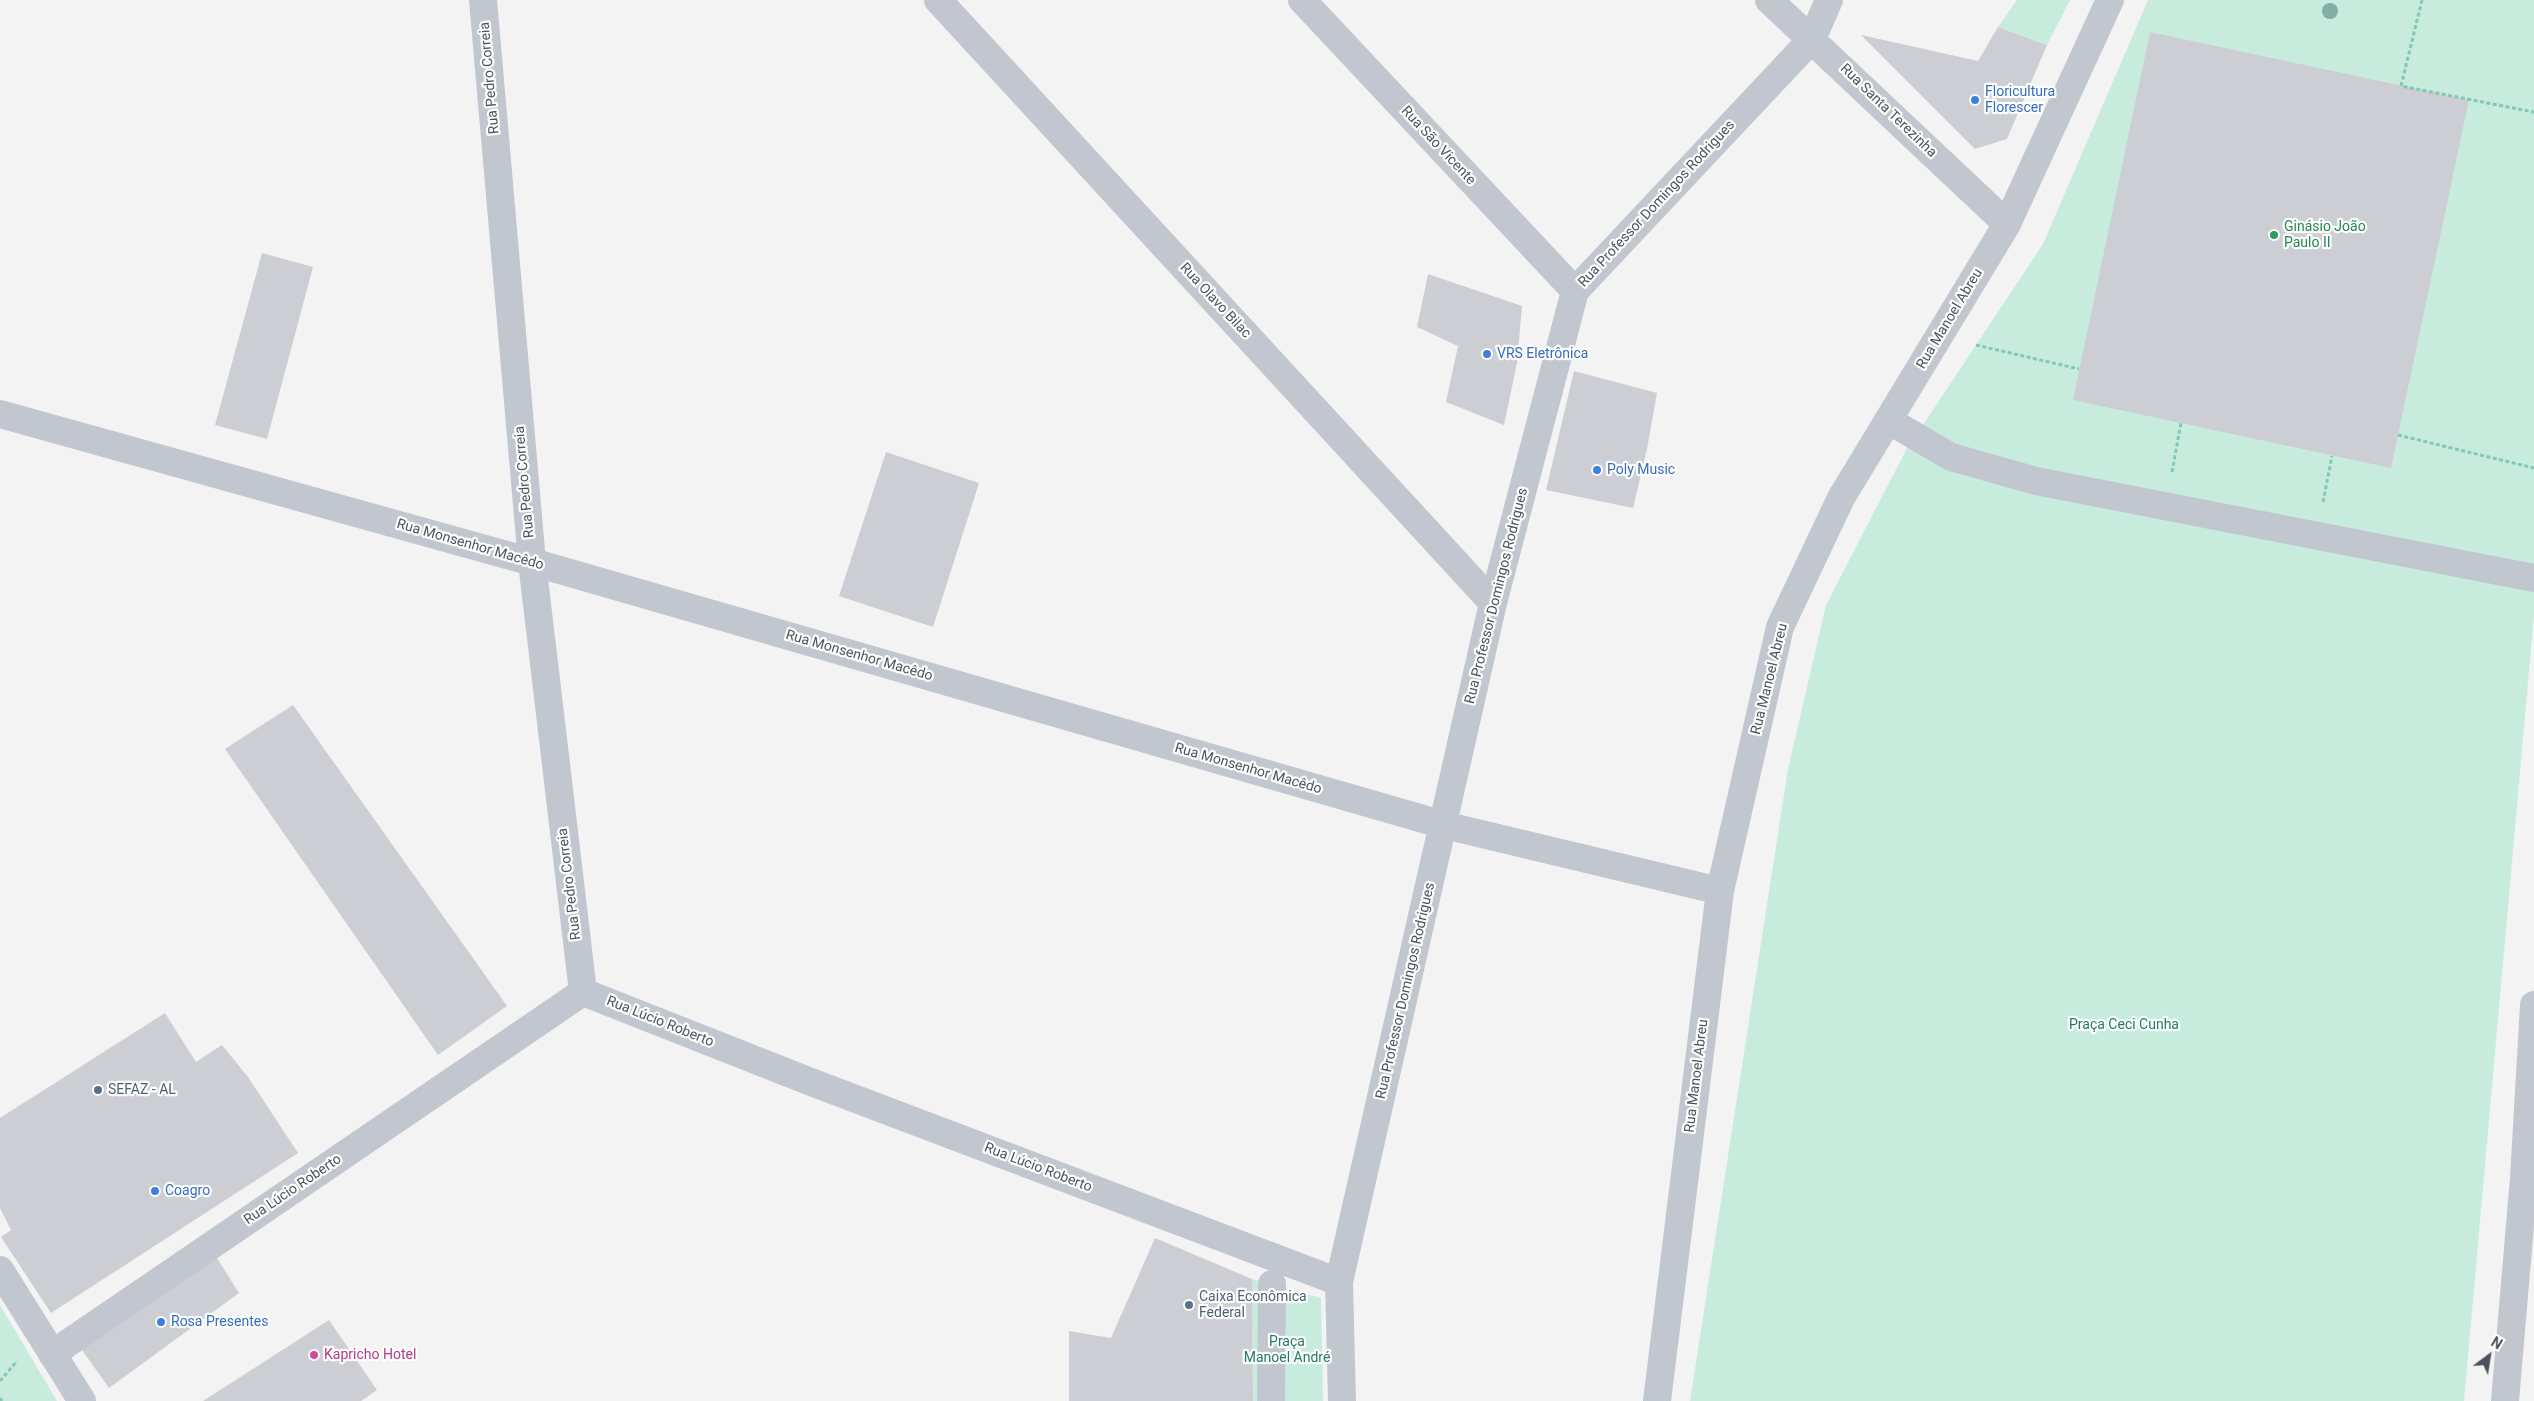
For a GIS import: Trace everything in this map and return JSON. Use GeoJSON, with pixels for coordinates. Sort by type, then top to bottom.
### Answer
{"type":"FeatureCollection","features":[{"type":"Feature","properties":{"kind":"street","name":"Rua Pedro Correia"},"geometry":{"type":"LineString","coordinates":[[483,0],[532,562],[583,992]]}},
{"type":"Feature","properties":{"kind":"street","name":"Rua Olavo Bilac"},"geometry":{"type":"LineString","coordinates":[[938,0],[1493,603]]}},
{"type":"Feature","properties":{"kind":"street","name":"Rua São Vicente"},"geometry":{"type":"LineString","coordinates":[[1302,0],[1575,291]]}},
{"type":"Feature","properties":{"kind":"street","name":"Rua Santa Terezinha"},"geometry":{"type":"LineString","coordinates":[[1769,0],[2007,224]]}},
{"type":"Feature","properties":{"kind":"street","name":"Rua Professor Domingos Rodrigues"},"geometry":{"type":"LineString","coordinates":[[1339,1282],[1493,603],[1575,291],[1812,39],[1828,0]]}},
{"type":"Feature","properties":{"kind":"street","name":"Rua Manoel Abreu"},"geometry":{"type":"LineString","coordinates":[[1657,1401],[1720,891],[1780,627],[1841,498],[2007,224],[2110,0]]}},
{"type":"Feature","properties":{"kind":"street","name":"Rua Monsenhor Macêdo"},"geometry":{"type":"LineString","coordinates":[[0,414],[532,562],[1444,825],[1720,891]]}},
{"type":"Feature","properties":{"kind":"street"},"geometry":{"type":"LineString","coordinates":[[1888,420],[1951,457],[2036,481],[2534,578]]}},
{"type":"Feature","properties":{"kind":"street","name":"Rua Lúcio Roberto"},"geometry":{"type":"LineString","coordinates":[[52,1354],[583,992],[811,1082],[1339,1282]]}},
{"type":"Feature","properties":{"kind":"street"},"geometry":{"type":"LineString","coordinates":[[2505,1401],[2529,1178],[2534,1005]]}},
{"type":"Feature","properties":{"kind":"street"},"geometry":{"type":"LineString","coordinates":[[0,1270],[82,1401]]}},
{"type":"Feature","properties":{"kind":"street"},"geometry":{"type":"LineString","coordinates":[[1339,1282],[1342,1401]]}},
{"type":"Feature","properties":{"kind":"street"},"geometry":{"type":"LineString","coordinates":[[1271,1401],[1272,1284]]}},
{"type":"Feature","properties":{"kind":"path"},"geometry":{"type":"LineString","coordinates":[[2422,0],[2401,86],[2534,112]]}},
{"type":"Feature","properties":{"kind":"path"},"geometry":{"type":"LineString","coordinates":[[1976,346],[2080,369]]}},
{"type":"Feature","properties":{"kind":"path"},"geometry":{"type":"LineString","coordinates":[[2166,506],[2181,423]]}},
{"type":"Feature","properties":{"kind":"path"},"geometry":{"type":"LineString","coordinates":[[2398,435],[2534,468]]}},
{"type":"Feature","properties":{"kind":"path"},"geometry":{"type":"LineString","coordinates":[[2318,536],[2332,456]]}},
{"type":"Feature","properties":{"kind":"green space"},"geometry":{"type":"Polygon","coordinates":[[[2017,0],[2070,0],[2047,45],[1998,27],[2017,0]]]}},
{"type":"Feature","properties":{"kind":"green space","name":"Praça Ceci Cunha"},"geometry":{"type":"Polygon","coordinates":[[[2148,0],[2534,0],[2534,615],[2464,1401],[1690,1401],[1788,769],[1826,605],[1905,452],[2043,244],[2148,0]]]}},
{"type":"Feature","properties":{"kind":"green space","name":"Praça Manoel André"},"geometry":{"type":"Polygon","coordinates":[[[1252,1279],[1321,1298],[1323,1401],[1253,1401],[1252,1279]]]}},
{"type":"Feature","properties":{"kind":"green space"},"geometry":{"type":"Polygon","coordinates":[[[0,1305],[57,1401],[0,1401],[0,1305]]]}},
{"type":"Feature","properties":{"kind":"building","name":"Floricultura Florescer"},"geometry":{"type":"Polygon","coordinates":[[[1998,27],[2047,45],[2007,139],[1975,149],[1861,35],[1978,61],[1998,27]]]}},
{"type":"Feature","properties":{"kind":"building","name":"Ginásio João Paulo II"},"geometry":{"type":"Polygon","coordinates":[[[2150,32],[2469,100],[2391,468],[2073,400],[2150,32]]]}},
{"type":"Feature","properties":{"kind":"building"},"geometry":{"type":"Polygon","coordinates":[[[262,253],[313,267],[267,439],[215,425],[262,253]]]}},
{"type":"Feature","properties":{"kind":"building","name":"VRS Eletrônica"},"geometry":{"type":"Polygon","coordinates":[[[1428,274],[1522,306],[1517,363],[1504,425],[1446,402],[1458,346],[1417,327],[1428,274]]]}},
{"type":"Feature","properties":{"kind":"building"},"geometry":{"type":"Polygon","coordinates":[[[1574,371],[1657,393],[1647,449],[1633,508],[1546,490],[1574,371]]]}},
{"type":"Feature","properties":{"kind":"building"},"geometry":{"type":"Polygon","coordinates":[[[886,452],[979,483],[933,627],[839,596],[886,452]]]}},
{"type":"Feature","properties":{"kind":"building"},"geometry":{"type":"Polygon","coordinates":[[[293,705],[507,1006],[438,1055],[225,749],[293,705]]]}},
{"type":"Feature","properties":{"kind":"building"},"geometry":{"type":"Polygon","coordinates":[[[165,1013],[196,1062],[222,1045],[248,1077],[298,1153],[51,1313],[1,1237],[11,1230],[0,1208],[0,1118],[165,1013]]]}},
{"type":"Feature","properties":{"kind":"building","name":"Caixa Econômica Federal"},"geometry":{"type":"Polygon","coordinates":[[[1155,1238],[1252,1279],[1253,1401],[1069,1401],[1069,1331],[1111,1338],[1155,1238]]]}},
{"type":"Feature","properties":{"kind":"building","name":"Rosa Presentes"},"geometry":{"type":"Polygon","coordinates":[[[215,1255],[239,1293],[109,1388],[82,1350],[215,1255]]]}},
{"type":"Feature","properties":{"kind":"building","name":"Kapricho Hotel"},"geometry":{"type":"Polygon","coordinates":[[[329,1320],[377,1390],[361,1401],[203,1401],[329,1320]]]}},
{"type":"Feature","properties":{"kind":"place","name":"Floricultura Florescer"},"geometry":{"type":"Point","coordinates":[1975,100]}},
{"type":"Feature","properties":{"kind":"place","name":"Ginásio João Paulo II"},"geometry":{"type":"Point","coordinates":[2274,235]}},
{"type":"Feature","properties":{"kind":"place","name":"VRS Eletrônica"},"geometry":{"type":"Point","coordinates":[1487,354]}},
{"type":"Feature","properties":{"kind":"place","name":"Poly Music"},"geometry":{"type":"Point","coordinates":[1597,470]}},
{"type":"Feature","properties":{"kind":"place","name":"SEFAZ - AL"},"geometry":{"type":"Point","coordinates":[98,1090]}},
{"type":"Feature","properties":{"kind":"place","name":"Coagro"},"geometry":{"type":"Point","coordinates":[155,1191]}},
{"type":"Feature","properties":{"kind":"place","name":"Caixa Econômica Federal"},"geometry":{"type":"Point","coordinates":[1189,1305]}},
{"type":"Feature","properties":{"kind":"place","name":"Rosa Presentes"},"geometry":{"type":"Point","coordinates":[161,1322]}},
{"type":"Feature","properties":{"kind":"place","name":"Kapricho Hotel"},"geometry":{"type":"Point","coordinates":[314,1355]}}]}
